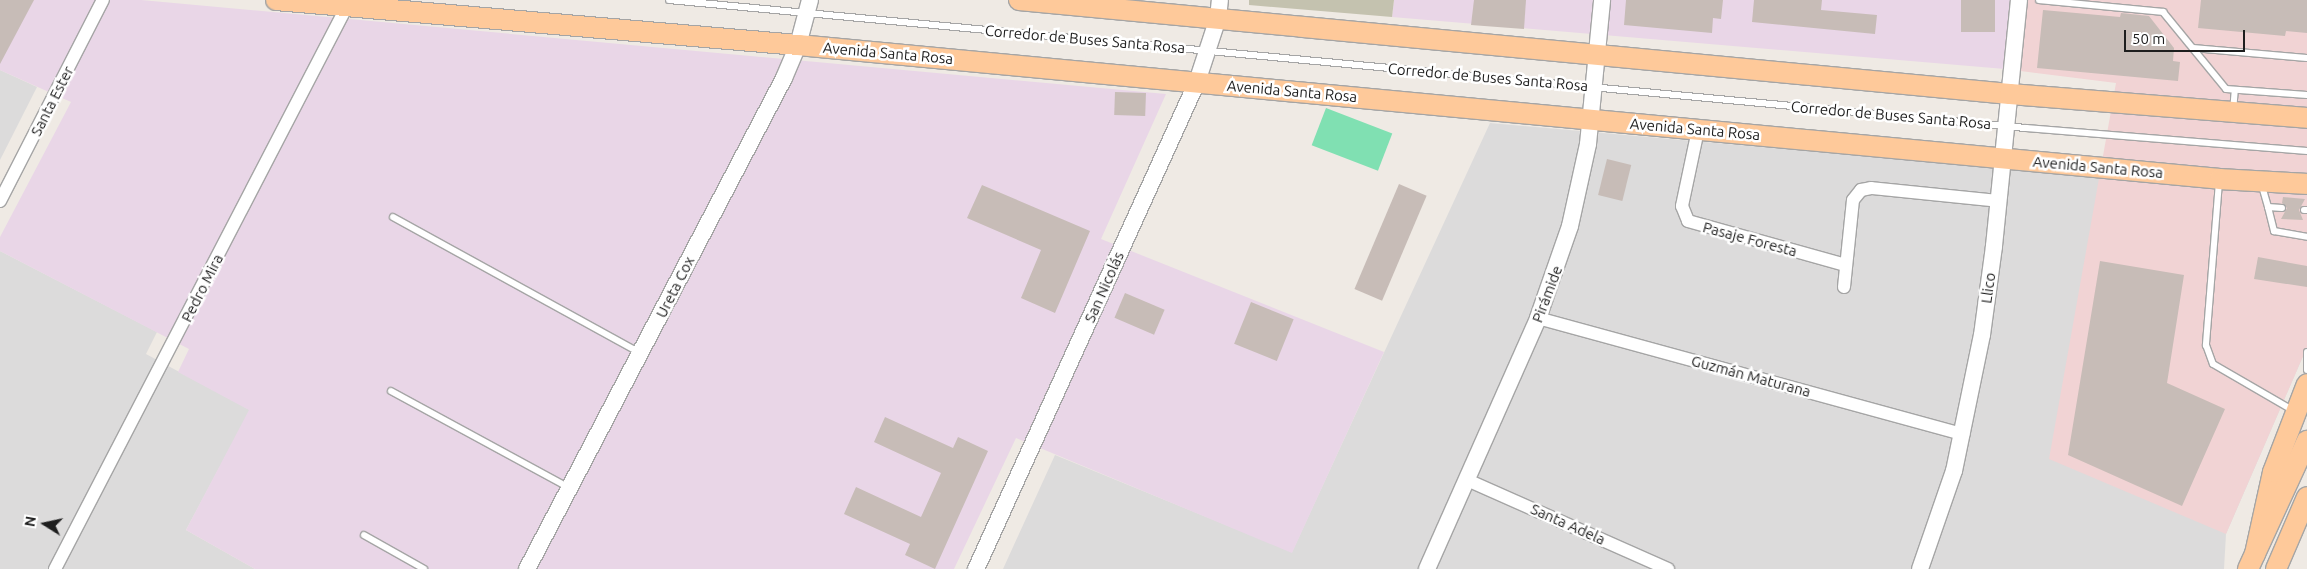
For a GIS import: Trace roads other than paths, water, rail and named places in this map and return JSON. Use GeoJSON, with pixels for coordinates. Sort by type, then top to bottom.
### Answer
{"type":"FeatureCollection","features":[{"type":"Feature","properties":{"kind":"main road","name":"Avenida Santa Rosa"},"geometry":{"type":"LineString","coordinates":[[276,0],[798,45],[2220,179],[2307,184]]}},
{"type":"Feature","properties":{"kind":"main road"},"geometry":{"type":"LineString","coordinates":[[1019,0],[1219,9],[1597,55],[2010,94],[2307,118]]}},
{"type":"Feature","properties":{"kind":"main road"},"geometry":{"type":"LineString","coordinates":[[2251,561],[2271,481],[2295,411],[2307,384]]}},
{"type":"Feature","properties":{"kind":"main road"},"geometry":{"type":"LineString","coordinates":[[2251,561],[2307,441]]}},
{"type":"Feature","properties":{"kind":"main road"},"geometry":{"type":"LineString","coordinates":[[2276,569],[2307,497]]}},
{"type":"Feature","properties":{"kind":"main road"},"geometry":{"type":"LineString","coordinates":[[2286,544],[2307,515]]}},
{"type":"Feature","properties":{"kind":"street","name":"Santa Ester"},"geometry":{"type":"LineString","coordinates":[[0,201],[103,0]]}},
{"type":"Feature","properties":{"kind":"street","name":"Pirámide"},"geometry":{"type":"LineString","coordinates":[[1427,569],[1538,318],[1578,198],[1594,87],[1602,0]]}},
{"type":"Feature","properties":{"kind":"street","name":"Llico"},"geometry":{"type":"LineString","coordinates":[[1920,569],[1944,502],[1963,434],[1983,326],[2004,158],[2019,0]]}},
{"type":"Feature","properties":{"kind":"street","name":"Pedro Mira"},"geometry":{"type":"LineString","coordinates":[[55,569],[347,6]]}},
{"type":"Feature","properties":{"kind":"street","name":"Ureta Cox"},"geometry":{"type":"LineString","coordinates":[[527,569],[641,353],[798,45],[809,6]]}},
{"type":"Feature","properties":{"kind":"street","name":"San Nicolás"},"geometry":{"type":"LineString","coordinates":[[976,569],[1197,82],[1208,51],[1219,9]]}},
{"type":"Feature","properties":{"kind":"street","name":"Pasaje Foresta"},"geometry":{"type":"LineString","coordinates":[[1698,130],[1682,206],[1688,221],[1846,265]]}},
{"type":"Feature","properties":{"kind":"street"},"geometry":{"type":"LineString","coordinates":[[1844,287],[1853,200],[1861,190],[1871,188],[1999,200]]}},
{"type":"Feature","properties":{"kind":"street","name":"Guzmán Maturana"},"geometry":{"type":"LineString","coordinates":[[1538,318],[1963,434]]}},
{"type":"Feature","properties":{"kind":"street","name":"Santa Adela"},"geometry":{"type":"LineString","coordinates":[[1467,480],[1668,569]]}},
{"type":"Feature","properties":{"kind":"lane","name":"Corredor de Buses Santa Rosa"},"geometry":{"type":"LineString","coordinates":[[669,0],[809,6],[1208,51],[2007,126],[2307,151]]}},
{"type":"Feature","properties":{"kind":"lane"},"geometry":{"type":"LineString","coordinates":[[2039,0],[2070,1],[2163,12],[2226,89],[2307,95]]}},
{"type":"Feature","properties":{"kind":"lane"},"geometry":{"type":"LineString","coordinates":[[2193,48],[2307,58]]}},
{"type":"Feature","properties":{"kind":"lane"},"geometry":{"type":"LineString","coordinates":[[2233,113],[2235,90]]}},
{"type":"Feature","properties":{"kind":"lane"},"geometry":{"type":"LineString","coordinates":[[2220,179],[2206,345],[2213,364],[2295,411]]}},
{"type":"Feature","properties":{"kind":"lane"},"geometry":{"type":"LineString","coordinates":[[2260,181],[2274,230],[2307,237]]}},
{"type":"Feature","properties":{"kind":"lane"},"geometry":{"type":"LineString","coordinates":[[2268,207],[2282,208]]}},
{"type":"Feature","properties":{"kind":"lane"},"geometry":{"type":"LineString","coordinates":[[393,217],[641,353]]}},
{"type":"Feature","properties":{"kind":"lane"},"geometry":{"type":"LineString","coordinates":[[2307,352],[2307,370]]}},
{"type":"Feature","properties":{"kind":"lane"},"geometry":{"type":"LineString","coordinates":[[391,391],[570,488]]}},
{"type":"Feature","properties":{"kind":"lane"},"geometry":{"type":"LineString","coordinates":[[364,535],[424,569]]}}]}
